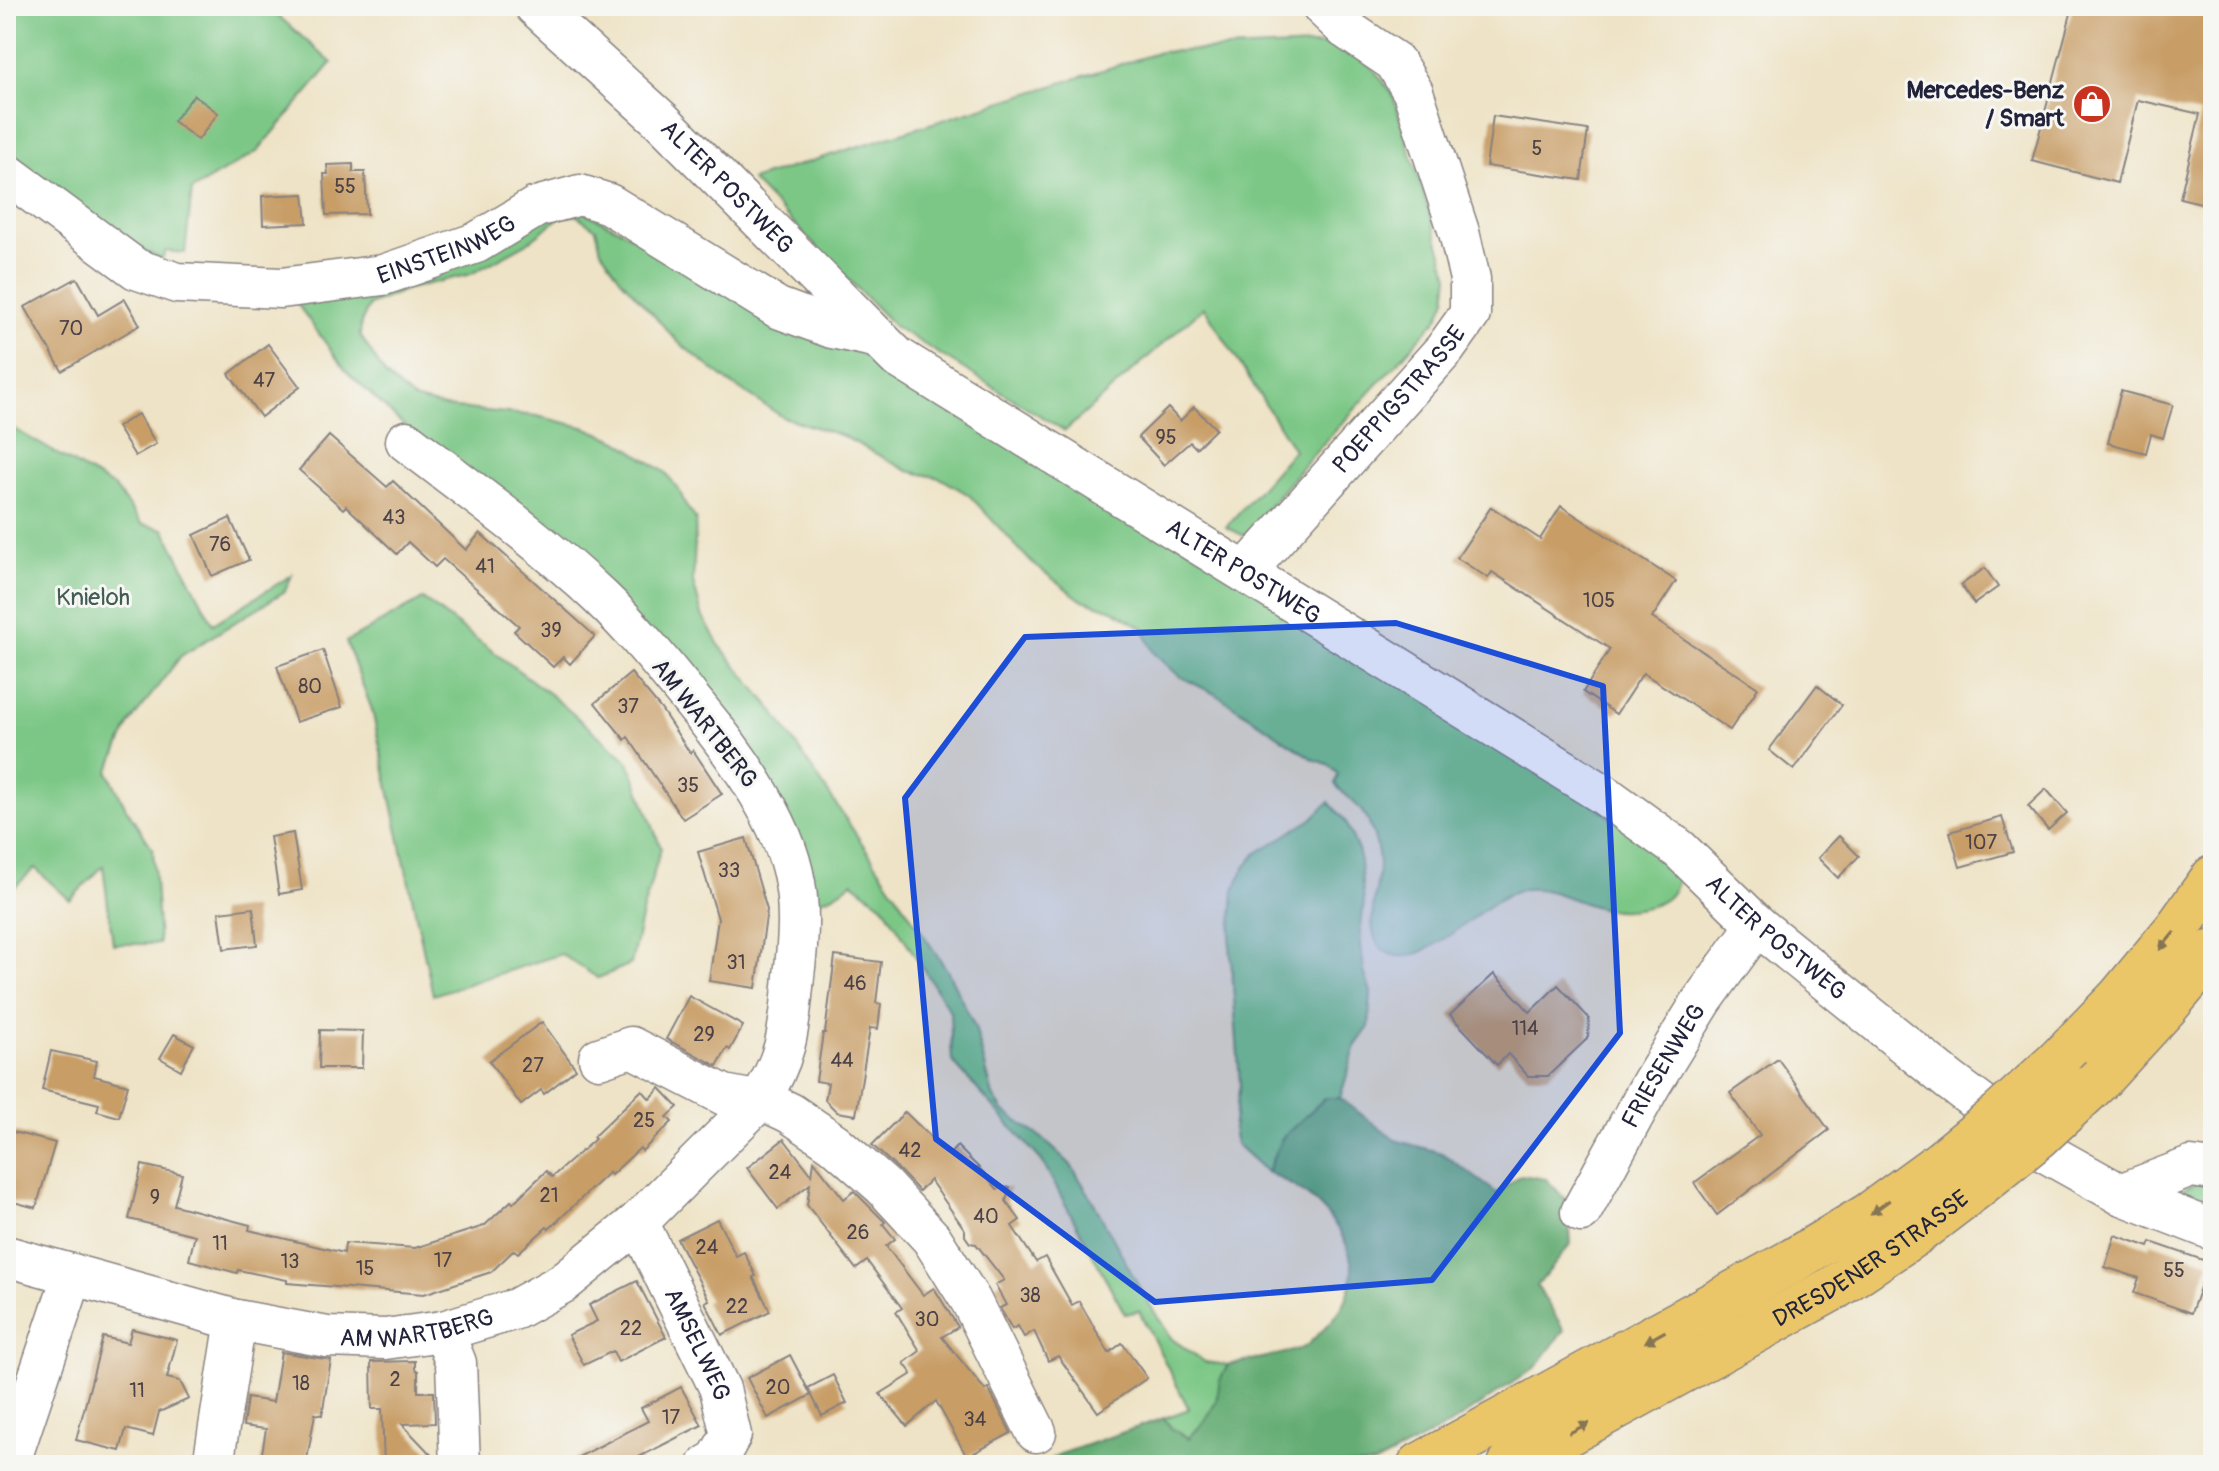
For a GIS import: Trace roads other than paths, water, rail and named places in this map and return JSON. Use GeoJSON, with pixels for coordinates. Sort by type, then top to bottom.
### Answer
{"type":"FeatureCollection","features":[{"type":"Feature","properties":{"kind":"main road"},"geometry":{"type":"LineString","coordinates":[[1420,1465],[1794,1260],[1869,1215],[1959,1175],[1999,1115],[2058,1061],[2120,997],[2178,927],[2213,878]]}},
{"type":"Feature","properties":{"kind":"main road","name":"DRESDENER STRASSE"},"geometry":{"type":"LineString","coordinates":[[1510,1465],[1834,1288],[1916,1233],[1959,1175],[2038,1137],[2101,1078],[2213,951]]}},
{"type":"Feature","properties":{"kind":"street","name":"ALTER POSTWEG"},"geometry":{"type":"LineString","coordinates":[[535,6],[662,121],[897,357],[1603,794],[1679,849],[1757,925],[1981,1105],[2045,1152],[2120,1194]]}},
{"type":"Feature","properties":{"kind":"street","name":"POEPPIGSTRASSE"},"geometry":{"type":"LineString","coordinates":[[1246,571],[1445,349],[1470,314],[1470,279],[1459,232],[1413,92],[1395,62],[1346,29],[1322,6]]}},
{"type":"Feature","properties":{"kind":"street","name":"EINSTEINWEG"},"geometry":{"type":"LineString","coordinates":[[6,173],[136,269],[177,283],[281,288],[383,275],[476,243],[536,207],[580,195],[609,204],[778,308],[832,328],[879,338]]}},
{"type":"Feature","properties":{"kind":"street","name":"AM WARTBERG"},"geometry":{"type":"LineString","coordinates":[[6,1256],[236,1320],[327,1337],[385,1339],[443,1331],[516,1309],[563,1283],[638,1222],[758,1102],[772,1082],[790,1026],[798,939],[794,873],[758,791],[721,736],[601,597],[528,535],[406,441]]}},
{"type":"Feature","properties":{"kind":"street","name":"FRIESENWEG"},"geometry":{"type":"LineString","coordinates":[[1581,1212],[1694,1013],[1757,925]]}},
{"type":"Feature","properties":{"kind":"street"},"geometry":{"type":"LineString","coordinates":[[599,1058],[631,1047],[724,1095],[771,1104],[834,1143],[883,1186],[932,1239],[971,1301],[1036,1432]]}},
{"type":"Feature","properties":{"kind":"street"},"geometry":{"type":"LineString","coordinates":[[2120,1194],[2191,1167],[2213,1170]]}},
{"type":"Feature","properties":{"kind":"street"},"geometry":{"type":"LineString","coordinates":[[2120,1194],[2213,1230]]}},
{"type":"Feature","properties":{"kind":"street","name":"AMSELWEG"},"geometry":{"type":"LineString","coordinates":[[638,1222],[720,1389],[731,1435],[717,1460],[708,1465]]}},
{"type":"Feature","properties":{"kind":"street"},"geometry":{"type":"LineString","coordinates":[[9,1465],[23,1371],[73,1274]]}},
{"type":"Feature","properties":{"kind":"street"},"geometry":{"type":"LineString","coordinates":[[213,1465],[236,1320]]}},
{"type":"Feature","properties":{"kind":"street"},"geometry":{"type":"LineString","coordinates":[[443,1331],[456,1363],[460,1465]]}},
{"type":"Feature","properties":{"kind":"place","name":"Mercedes-Benz / Smart"},"geometry":{"type":"Point","coordinates":[2092,104]}},
{"type":"Feature","properties":{"kind":"park label","name":"Knieloh"},"geometry":{"type":"Point","coordinates":[93,597]}}]}
